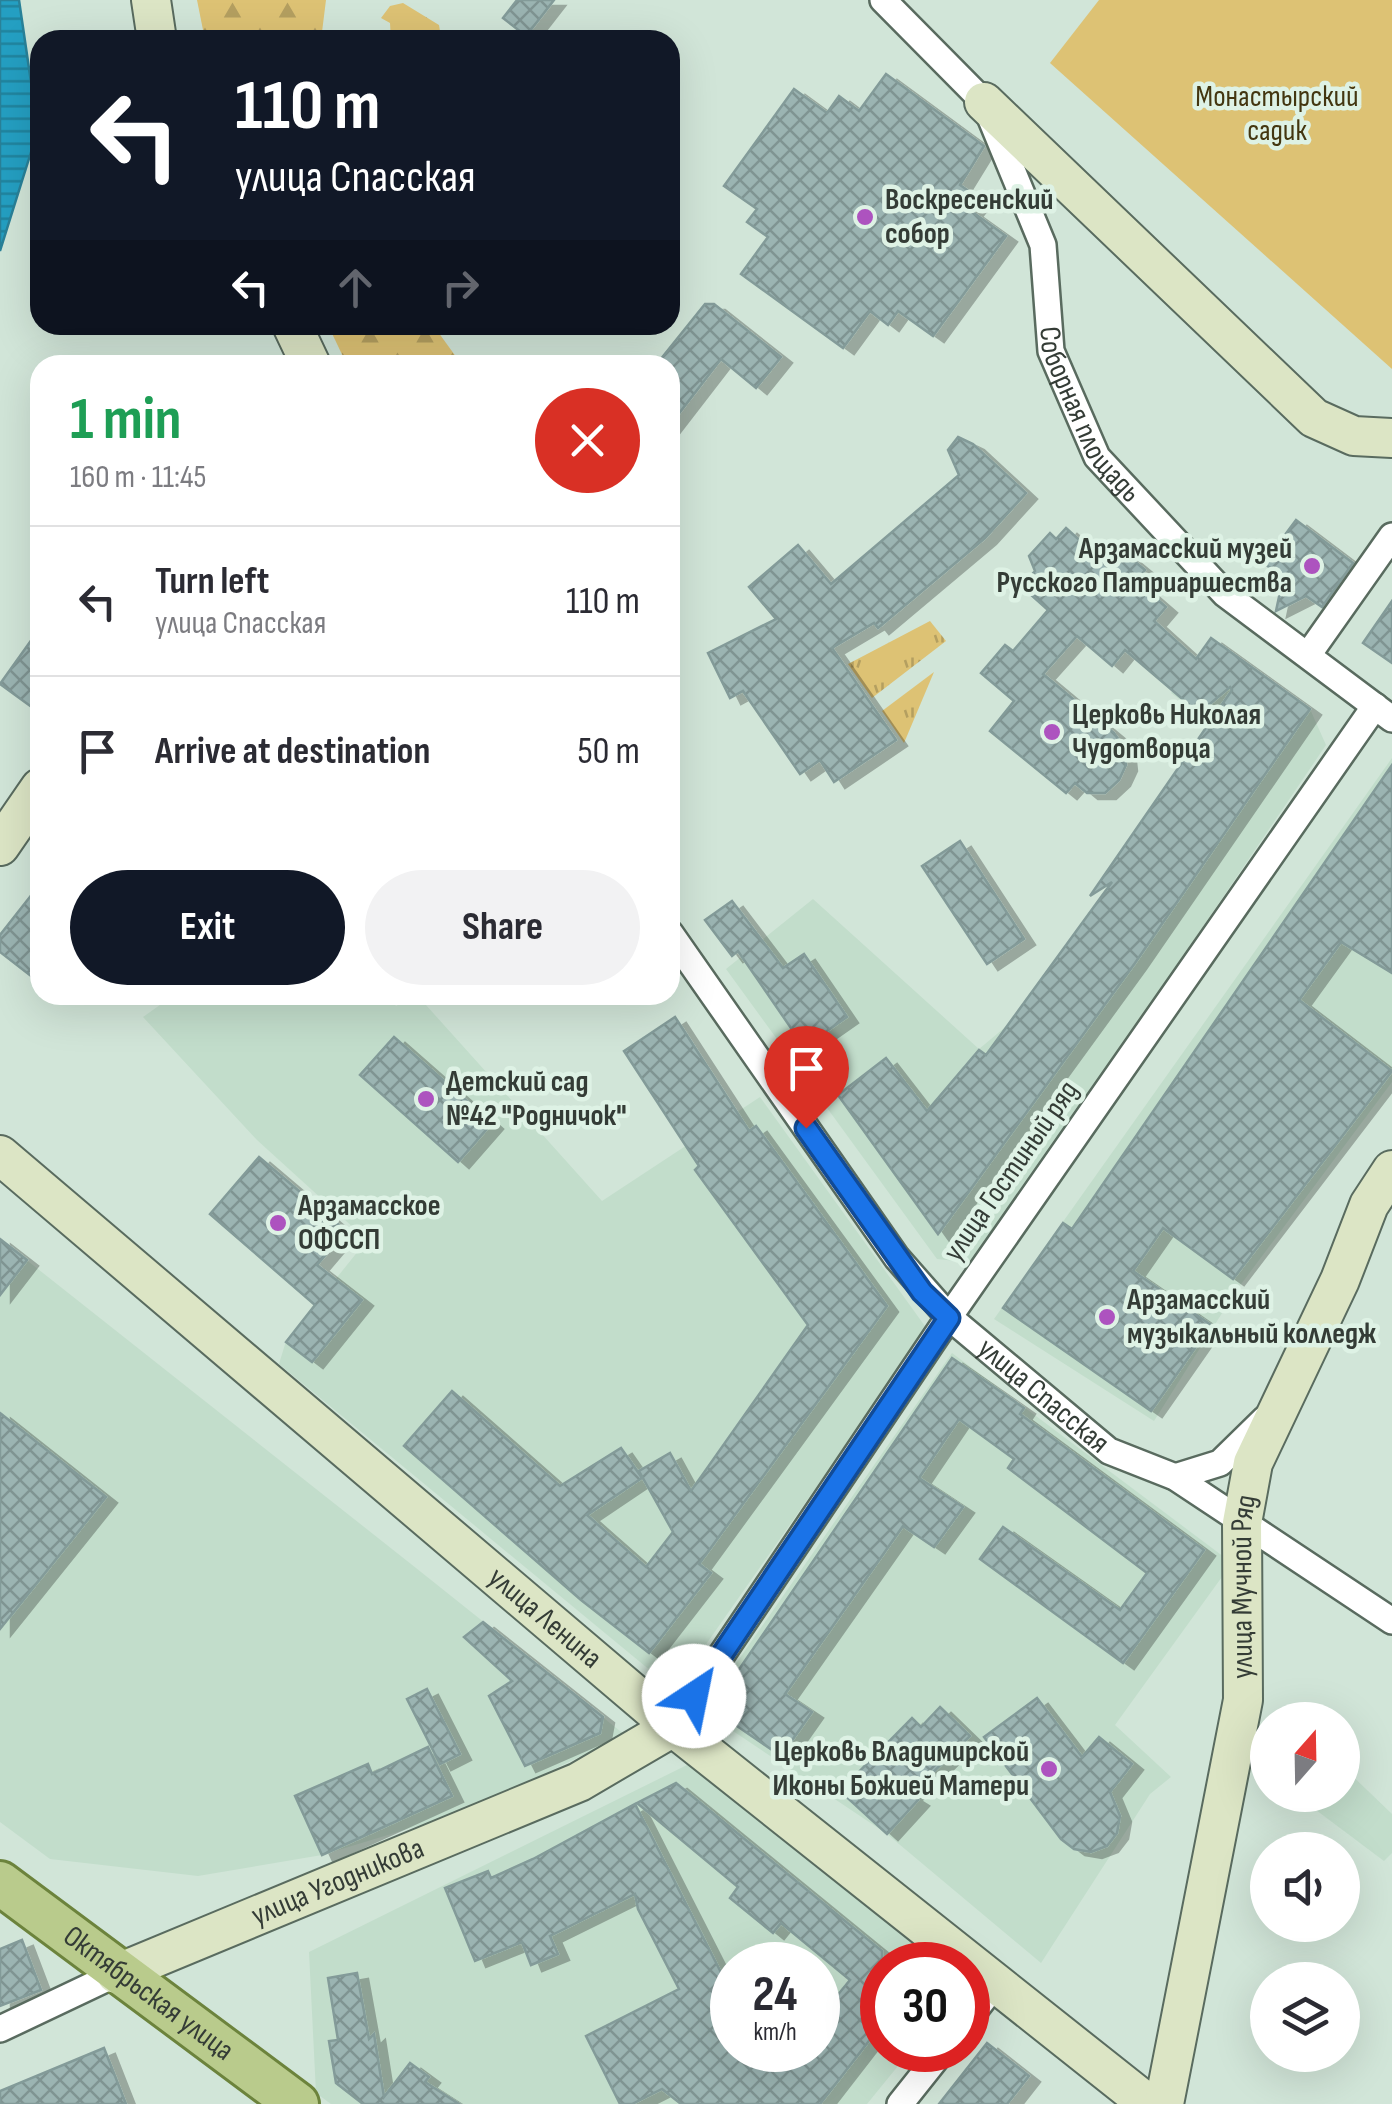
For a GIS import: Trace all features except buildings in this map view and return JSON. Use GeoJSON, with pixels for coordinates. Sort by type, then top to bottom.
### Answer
{"type":"FeatureCollection","features":[{"type":"Feature","properties":{"kind":"main road","name":"Октябрьская улица"},"geometry":{"type":"LineString","coordinates":[[0,1883],[116,1974],[297,2104]]}},
{"type":"Feature","properties":{"kind":"street"},"geometry":{"type":"LineString","coordinates":[[151,0],[156,30]]}},
{"type":"Feature","properties":{"kind":"street","name":"Соборная площадь"},"geometry":{"type":"LineString","coordinates":[[883,0],[1314,418],[1354,436],[1392,438]]}},
{"type":"Feature","properties":{"kind":"street","name":"Соборная площадь"},"geometry":{"type":"LineString","coordinates":[[984,102],[1042,245],[1051,351],[1096,457],[1225,594],[1383,713]]}},
{"type":"Feature","properties":{"kind":"street"},"geometry":{"type":"LineString","coordinates":[[1308,655],[1392,536]]}},
{"type":"Feature","properties":{"kind":"street","name":"улица Гостиный ряд"},"geometry":{"type":"LineString","coordinates":[[674,1727],[949,1318],[1383,713]]}},
{"type":"Feature","properties":{"kind":"street"},"geometry":{"type":"LineString","coordinates":[[0,846],[30,802]]}},
{"type":"Feature","properties":{"kind":"street","name":"улица Спасская"},"geometry":{"type":"LineString","coordinates":[[680,946],[898,1258],[949,1318],[1109,1450],[1175,1477],[1392,1621]]}},
{"type":"Feature","properties":{"kind":"street","name":"улица Ленина"},"geometry":{"type":"LineString","coordinates":[[0,1155],[674,1727],[1148,2104]]}},
{"type":"Feature","properties":{"kind":"street","name":"улица Мучной Ряд"},"geometry":{"type":"LineString","coordinates":[[1164,2104],[1243,1700],[1242,1524],[1253,1463],[1340,1280],[1368,1205],[1392,1170]]}},
{"type":"Feature","properties":{"kind":"street","name":"улица Мучной Ряд"},"geometry":{"type":"LineString","coordinates":[[1175,1477],[1220,1463],[1260,1426],[1294,1374]]}},
{"type":"Feature","properties":{"kind":"street","name":"улица Угодникова"},"geometry":{"type":"LineString","coordinates":[[0,2029],[116,1974],[580,1782],[674,1727]]}},
{"type":"Feature","properties":{"kind":"street"},"geometry":{"type":"LineString","coordinates":[[990,1991],[996,1983]]}},
{"type":"Feature","properties":{"kind":"street"},"geometry":{"type":"LineString","coordinates":[[900,2104],[925,2072]]}},
{"type":"Feature","properties":{"kind":"shaded area"},"geometry":{"type":"Polygon","coordinates":[[[1211,638],[1310,709],[1326,745],[975,1263],[937,1259],[726,969],[813,899],[979,1049],[1009,1024],[1081,926],[1109,884],[1102,878],[1160,796],[1247,749],[1171,693],[1211,638]]]}},
{"type":"Feature","properties":{"kind":"shaded area"},"geometry":{"type":"Polygon","coordinates":[[[1392,758],[1392,1082],[1236,1291],[1154,1421],[994,1319],[1392,758]]]}},
{"type":"Feature","properties":{"kind":"shaded area"},"geometry":{"type":"Polygon","coordinates":[[[160,1005],[426,1005],[602,1201],[760,1097],[927,1329],[674,1690],[279,1364],[286,1341],[367,1240],[257,1140],[143,1017],[160,1005]]]}},
{"type":"Feature","properties":{"kind":"shaded area"},"geometry":{"type":"Polygon","coordinates":[[[0,1239],[625,1735],[467,1811],[322,1855],[198,1876],[50,1859],[0,1822],[0,1239]]]}},
{"type":"Feature","properties":{"kind":"shaded area"},"geometry":{"type":"Polygon","coordinates":[[[952,1353],[1232,1563],[1115,1725],[1171,1777],[1150,1794],[1041,1963],[887,1834],[703,1711],[952,1353]]]}},
{"type":"Feature","properties":{"kind":"shaded area"},"geometry":{"type":"Polygon","coordinates":[[[691,1763],[921,1942],[860,1942],[860,2072],[893,2072],[867,2104],[331,2104],[316,2093],[309,1952],[691,1763]]]}},
{"type":"Feature","properties":{"kind":"shaded area"},"geometry":{"type":"Polygon","coordinates":[[[1360,1783],[1392,1814],[1392,1853],[1384,1861],[1360,1843],[1360,1832],[1345,1832],[1319,1812],[1360,1812],[1360,1783]]]}},
{"type":"Feature","properties":{"kind":"green space"},"geometry":{"type":"Polygon","coordinates":[[[197,0],[326,0],[322,30],[203,30],[197,0]]]}},
{"type":"Feature","properties":{"kind":"green space","name":"Монастырский садик"},"geometry":{"type":"Polygon","coordinates":[[[1099,0],[1392,0],[1392,369],[1050,63],[1099,0]]]}},
{"type":"Feature","properties":{"kind":"green space"},"geometry":{"type":"Polygon","coordinates":[[[403,3],[439,25],[440,30],[390,30],[390,23],[381,18],[390,6],[403,3]]]}},
{"type":"Feature","properties":{"kind":"green space"},"geometry":{"type":"Polygon","coordinates":[[[333,335],[440,335],[455,355],[342,355],[333,335]]]}},
{"type":"Feature","properties":{"kind":"green space"},"geometry":{"type":"Polygon","coordinates":[[[930,621],[946,641],[872,698],[848,664],[930,621]]]}},
{"type":"Feature","properties":{"kind":"green space"},"geometry":{"type":"Polygon","coordinates":[[[934,672],[904,743],[882,711],[934,672]]]}},
{"type":"Feature","properties":{"kind":"water"},"geometry":{"type":"Polygon","coordinates":[[[0,0],[19,0],[30,75],[30,155],[0,251],[0,0]]]}},
{"type":"Feature","properties":{"kind":"place","name":"Воскресенский собор"},"geometry":{"type":"Point","coordinates":[865,217]}},
{"type":"Feature","properties":{"kind":"place","name":"Арзамасский музей Русского Патриаршества"},"geometry":{"type":"Point","coordinates":[1312,566]}},
{"type":"Feature","properties":{"kind":"place","name":"Церковь Николая Чудотворца"},"geometry":{"type":"Point","coordinates":[1052,732]}},
{"type":"Feature","properties":{"kind":"place","name":"Детский сад №42 \"Родничок\""},"geometry":{"type":"Point","coordinates":[426,1099]}},
{"type":"Feature","properties":{"kind":"place","name":"Арзамасское ОФССП"},"geometry":{"type":"Point","coordinates":[278,1223]}},
{"type":"Feature","properties":{"kind":"place","name":"Арзамасский музыкальный колледж"},"geometry":{"type":"Point","coordinates":[1107,1317]}},
{"type":"Feature","properties":{"kind":"place","name":"Церковь Владимирской Иконы Божией Матери"},"geometry":{"type":"Point","coordinates":[1049,1769]}},
{"type":"Feature","properties":{"kind":"route"},"geometry":{"type":"LineString","coordinates":[[694,1696],[949,1318],[922,1292],[806,1128]]}}]}
